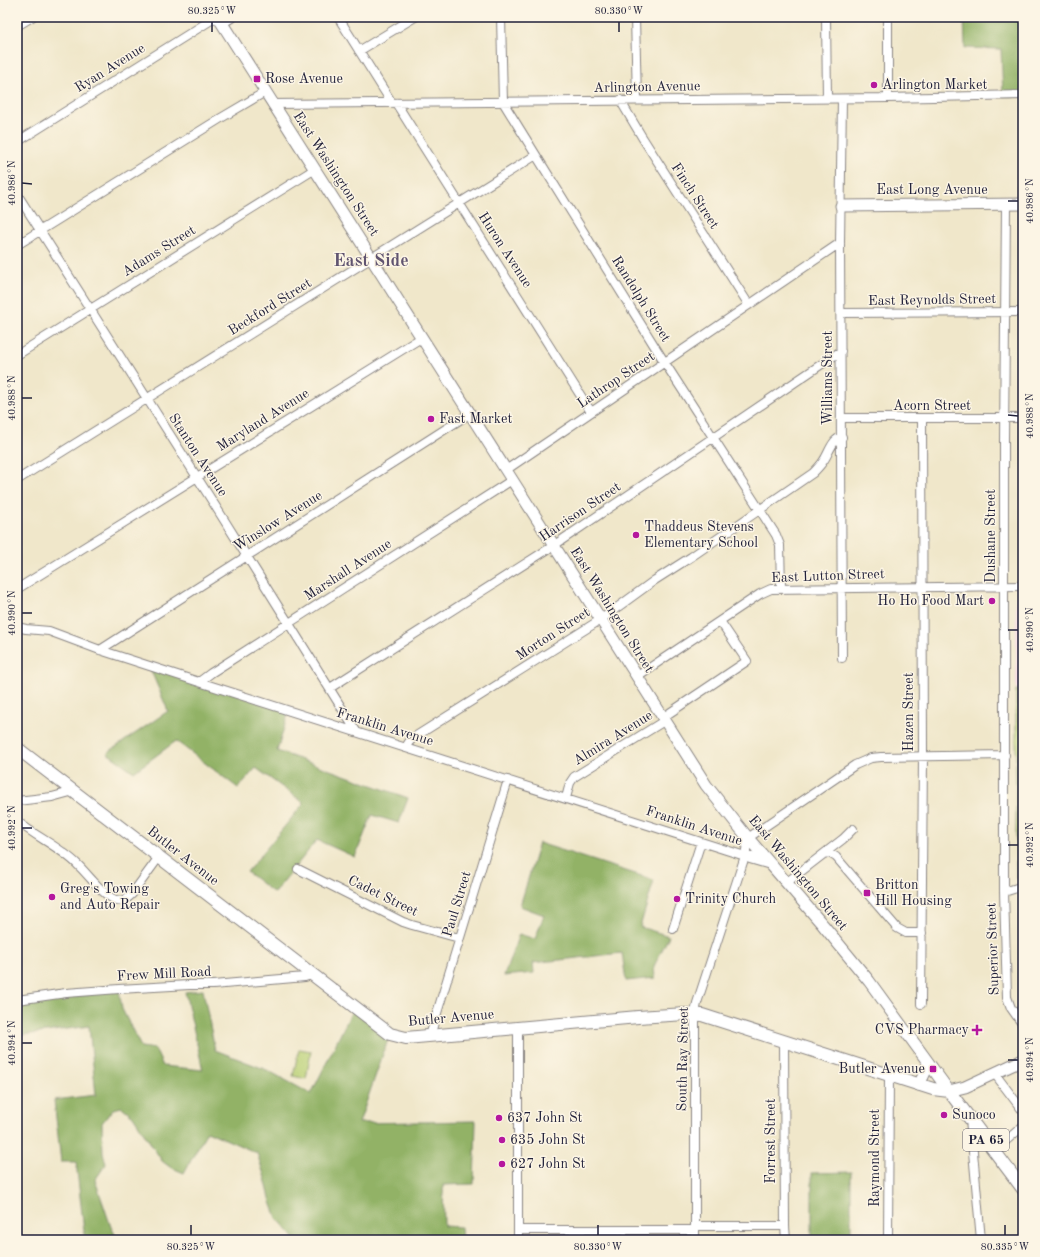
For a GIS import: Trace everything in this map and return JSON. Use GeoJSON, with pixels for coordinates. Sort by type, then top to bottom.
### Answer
{"type":"FeatureCollection","features":[{"type":"Feature","properties":{"kind":"main road","name":"East Washington Street"},"geometry":{"type":"LineString","coordinates":[[219,19],[372,258],[663,720],[706,785],[748,838],[869,981],[1023,1189]]}},
{"type":"Feature","properties":{"kind":"main road","name":"East Long Avenue"},"geometry":{"type":"LineString","coordinates":[[841,206],[1023,204]]}},
{"type":"Feature","properties":{"kind":"main road","name":"Butler Avenue"},"geometry":{"type":"LineString","coordinates":[[17,748],[390,1034],[406,1038],[638,1017],[695,1014],[919,1085],[949,1091]]}},
{"type":"Feature","properties":{"kind":"main road"},"geometry":{"type":"LineString","coordinates":[[745,856],[770,864]]}},
{"type":"Feature","properties":{"kind":"main road"},"geometry":{"type":"LineString","coordinates":[[949,1091],[965,1087],[1023,1060]]}},
{"type":"Feature","properties":{"kind":"main road"},"geometry":{"type":"LineString","coordinates":[[919,1085],[929,1064]]}},
{"type":"Feature","properties":{"kind":"street"},"geometry":{"type":"LineString","coordinates":[[17,26],[32,17]]}},
{"type":"Feature","properties":{"kind":"street","name":"Ryan Avenue"},"geometry":{"type":"LineString","coordinates":[[17,142],[219,19],[233,17]]}},
{"type":"Feature","properties":{"kind":"street","name":"Huron Avenue"},"geometry":{"type":"LineString","coordinates":[[338,17],[518,294],[562,368],[591,412]]}},
{"type":"Feature","properties":{"kind":"street"},"geometry":{"type":"LineString","coordinates":[[359,51],[415,17]]}},
{"type":"Feature","properties":{"kind":"street"},"geometry":{"type":"LineString","coordinates":[[501,17],[503,102]]}},
{"type":"Feature","properties":{"kind":"street"},"geometry":{"type":"LineString","coordinates":[[635,17],[637,100]]}},
{"type":"Feature","properties":{"kind":"street"},"geometry":{"type":"LineString","coordinates":[[826,17],[827,98]]}},
{"type":"Feature","properties":{"kind":"street"},"geometry":{"type":"LineString","coordinates":[[888,17],[888,98]]}},
{"type":"Feature","properties":{"kind":"street"},"geometry":{"type":"LineString","coordinates":[[17,245],[265,92]]}},
{"type":"Feature","properties":{"kind":"street","name":"Arlington Avenue"},"geometry":{"type":"LineString","coordinates":[[272,104],[1023,96]]}},
{"type":"Feature","properties":{"kind":"street","name":"Williams Street"},"geometry":{"type":"LineString","coordinates":[[842,99],[840,243],[842,658]]}},
{"type":"Feature","properties":{"kind":"street","name":"Finch Street"},"geometry":{"type":"LineString","coordinates":[[620,100],[749,305]]}},
{"type":"Feature","properties":{"kind":"street","name":"Randolph Street"},"geometry":{"type":"LineString","coordinates":[[503,102],[712,437],[779,540],[781,588]]}},
{"type":"Feature","properties":{"kind":"street","name":"Beckford Street"},"geometry":{"type":"LineString","coordinates":[[17,480],[536,156]]}},
{"type":"Feature","properties":{"kind":"street","name":"Adams Street"},"geometry":{"type":"LineString","coordinates":[[17,355],[315,169]]}},
{"type":"Feature","properties":{"kind":"street","name":"Stanton Avenue"},"geometry":{"type":"LineString","coordinates":[[17,194],[89,310],[147,398],[330,688],[356,732]]}},
{"type":"Feature","properties":{"kind":"street","name":"Dushane Street"},"geometry":{"type":"LineString","coordinates":[[1004,892],[1006,205]]}},
{"type":"Feature","properties":{"kind":"street","name":"Lathrop Street"},"geometry":{"type":"LineString","coordinates":[[506,470],[840,243]]}},
{"type":"Feature","properties":{"kind":"street","name":"East Reynolds Street"},"geometry":{"type":"LineString","coordinates":[[841,313],[1023,312]]}},
{"type":"Feature","properties":{"kind":"street","name":"Maryland Avenue"},"geometry":{"type":"LineString","coordinates":[[17,589],[421,338]]}},
{"type":"Feature","properties":{"kind":"street","name":"Harrison Street"},"geometry":{"type":"LineString","coordinates":[[330,688],[553,546],[841,351]]}},
{"type":"Feature","properties":{"kind":"street","name":"Winslow Avenue"},"geometry":{"type":"LineString","coordinates":[[100,650],[469,414]]}},
{"type":"Feature","properties":{"kind":"street","name":"Acorn Street"},"geometry":{"type":"LineString","coordinates":[[841,418],[1023,418]]}},
{"type":"Feature","properties":{"kind":"street","name":"Hazen Street"},"geometry":{"type":"LineString","coordinates":[[921,1004],[923,756],[922,419]]}},
{"type":"Feature","properties":{"kind":"street","name":"Morton Street"},"geometry":{"type":"LineString","coordinates":[[406,747],[413,738],[600,620],[655,580],[813,473],[825,459],[834,441],[837,438],[842,437]]}},
{"type":"Feature","properties":{"kind":"street","name":"Marshall Avenue"},"geometry":{"type":"LineString","coordinates":[[200,682],[211,673],[512,480]]}},
{"type":"Feature","properties":{"kind":"street","name":"East Lutton Street"},"geometry":{"type":"LineString","coordinates":[[636,677],[764,591],[771,589],[1023,586]]}},
{"type":"Feature","properties":{"kind":"street","name":"Almira Avenue"},"geometry":{"type":"LineString","coordinates":[[566,798],[570,783],[574,777],[663,720],[747,661],[720,621]]}},
{"type":"Feature","properties":{"kind":"street","name":"Franklin Avenue"},"geometry":{"type":"LineString","coordinates":[[17,626],[26,629],[49,632],[100,650],[745,856]]}},
{"type":"Feature","properties":{"kind":"street"},"geometry":{"type":"LineString","coordinates":[[748,838],[864,760],[882,756],[1005,755]]}},
{"type":"Feature","properties":{"kind":"street","name":"Paul Street"},"geometry":{"type":"LineString","coordinates":[[430,1036],[508,780]]}},
{"type":"Feature","properties":{"kind":"street"},"geometry":{"type":"LineString","coordinates":[[17,801],[52,797],[74,791]]}},
{"type":"Feature","properties":{"kind":"street"},"geometry":{"type":"LineString","coordinates":[[17,821],[71,859],[105,893],[117,900],[127,898],[132,894],[159,857]]}},
{"type":"Feature","properties":{"kind":"street"},"geometry":{"type":"LineString","coordinates":[[786,883],[843,839],[853,829]]}},
{"type":"Feature","properties":{"kind":"street","name":"South Ray Street"},"geometry":{"type":"LineString","coordinates":[[695,1240],[695,1014],[711,958],[745,856],[748,838]]}},
{"type":"Feature","properties":{"kind":"street"},"geometry":{"type":"LineString","coordinates":[[673,930],[701,842]]}},
{"type":"Feature","properties":{"kind":"street"},"geometry":{"type":"LineString","coordinates":[[825,853],[836,857],[898,928],[906,933],[922,933]]}},
{"type":"Feature","properties":{"kind":"street","name":"Cadet Street"},"geometry":{"type":"LineString","coordinates":[[298,869],[403,922],[459,938]]}},
{"type":"Feature","properties":{"kind":"street"},"geometry":{"type":"LineString","coordinates":[[1004,892],[1023,886]]}},
{"type":"Feature","properties":{"kind":"street","name":"Superior Street"},"geometry":{"type":"LineString","coordinates":[[1004,892],[1007,997],[1011,1008],[1023,1025]]}},
{"type":"Feature","properties":{"kind":"street","name":"Frew Mill Road"},"geometry":{"type":"LineString","coordinates":[[17,1000],[66,993],[189,985],[213,985],[305,977],[312,975]]}},
{"type":"Feature","properties":{"kind":"street"},"geometry":{"type":"LineString","coordinates":[[1014,1013],[1023,1012]]}},
{"type":"Feature","properties":{"kind":"street"},"geometry":{"type":"LineString","coordinates":[[518,1028],[518,1240]]}},
{"type":"Feature","properties":{"kind":"street","name":"Forrest Street"},"geometry":{"type":"LineString","coordinates":[[784,1042],[786,1240]]}},
{"type":"Feature","properties":{"kind":"street"},"geometry":{"type":"LineString","coordinates":[[995,1074],[1023,1111]]}},
{"type":"Feature","properties":{"kind":"street","name":"Raymond Street"},"geometry":{"type":"LineString","coordinates":[[888,1240],[889,1075]]}},
{"type":"Feature","properties":{"kind":"street"},"geometry":{"type":"LineString","coordinates":[[970,1119],[981,1240]]}},
{"type":"Feature","properties":{"kind":"street"},"geometry":{"type":"LineString","coordinates":[[994,1151],[1023,1126]]}},
{"type":"Feature","properties":{"kind":"street"},"geometry":{"type":"LineString","coordinates":[[518,1230],[785,1226]]}},
{"type":"Feature","properties":{"kind":"shaded area"},"geometry":{"type":"Polygon","coordinates":[[[1016,598],[1023,598],[1023,876],[1016,878],[1016,598]]]}},
{"type":"Feature","properties":{"kind":"green space"},"geometry":{"type":"Polygon","coordinates":[[[964,17],[1023,17],[1023,96],[1003,96],[1001,49],[965,48],[964,17]]]}},
{"type":"Feature","properties":{"kind":"green space"},"geometry":{"type":"Polygon","coordinates":[[[149,666],[289,711],[277,751],[408,798],[399,823],[372,815],[355,857],[317,840],[274,893],[247,872],[304,803],[256,768],[238,788],[176,741],[134,772],[107,753],[168,711],[149,666]]]}},
{"type":"Feature","properties":{"kind":"green space"},"geometry":{"type":"Polygon","coordinates":[[[1016,690],[1023,690],[1023,876],[1016,878],[1016,690]]]}},
{"type":"Feature","properties":{"kind":"green space"},"geometry":{"type":"Polygon","coordinates":[[[539,843],[654,880],[640,927],[669,936],[654,966],[655,978],[626,981],[622,953],[533,963],[534,973],[504,976],[519,934],[535,939],[544,915],[520,906],[539,843]]]}},
{"type":"Feature","properties":{"kind":"green space"},"geometry":{"type":"Polygon","coordinates":[[[119,989],[122,1009],[141,1047],[155,1049],[163,1066],[203,1070],[185,992],[203,990],[215,1050],[267,1070],[311,1094],[354,1007],[390,1034],[359,1123],[476,1121],[474,1184],[443,1185],[444,1226],[461,1227],[462,1240],[296,1240],[277,1218],[257,1153],[207,1131],[184,1173],[170,1167],[162,1161],[133,1116],[122,1107],[113,1109],[102,1123],[103,1153],[106,1164],[95,1180],[111,1227],[118,1240],[85,1240],[76,1162],[61,1162],[54,1100],[96,1095],[89,1026],[17,1036],[17,1000],[119,989]]]}},
{"type":"Feature","properties":{"kind":"green space"},"geometry":{"type":"Polygon","coordinates":[[[299,1049],[311,1051],[306,1079],[293,1076],[299,1049]]]}},
{"type":"Feature","properties":{"kind":"green space"},"geometry":{"type":"Polygon","coordinates":[[[851,1172],[851,1240],[812,1240],[812,1173],[851,1172]]]}},
{"type":"Feature","properties":{"kind":"place","name":"Rose Avenue"},"geometry":{"type":"Point","coordinates":[257,79]}},
{"type":"Feature","properties":{"kind":"place","name":"Arlington Market"},"geometry":{"type":"Point","coordinates":[874,85]}},
{"type":"Feature","properties":{"kind":"place","name":"Fast Market"},"geometry":{"type":"Point","coordinates":[431,419]}},
{"type":"Feature","properties":{"kind":"place","name":"Thaddeus Stevens Elementary School"},"geometry":{"type":"Point","coordinates":[636,535]}},
{"type":"Feature","properties":{"kind":"place","name":"Ho Ho Food Mart"},"geometry":{"type":"Point","coordinates":[992,601]}},
{"type":"Feature","properties":{"kind":"place","name":"Britton Hill Housing"},"geometry":{"type":"Point","coordinates":[867,893]}},
{"type":"Feature","properties":{"kind":"place","name":"Greg's Towing and Auto Repair"},"geometry":{"type":"Point","coordinates":[52,897]}},
{"type":"Feature","properties":{"kind":"place","name":"Trinity Church"},"geometry":{"type":"Point","coordinates":[677,899]}},
{"type":"Feature","properties":{"kind":"place","name":"CVS Pharmacy"},"geometry":{"type":"Point","coordinates":[977,1030]}},
{"type":"Feature","properties":{"kind":"place","name":"Butler Avenue"},"geometry":{"type":"Point","coordinates":[933,1069]}},
{"type":"Feature","properties":{"kind":"place","name":"Sunoco"},"geometry":{"type":"Point","coordinates":[944,1115]}},
{"type":"Feature","properties":{"kind":"place","name":"637 John St"},"geometry":{"type":"Point","coordinates":[499,1118]}},
{"type":"Feature","properties":{"kind":"place","name":"635 John St"},"geometry":{"type":"Point","coordinates":[502,1140]}},
{"type":"Feature","properties":{"kind":"place","name":"627 John St"},"geometry":{"type":"Point","coordinates":[502,1164]}},
{"type":"Feature","properties":{"kind":"district","name":"East Side"},"geometry":{"type":"Point","coordinates":[371,261]}}]}
